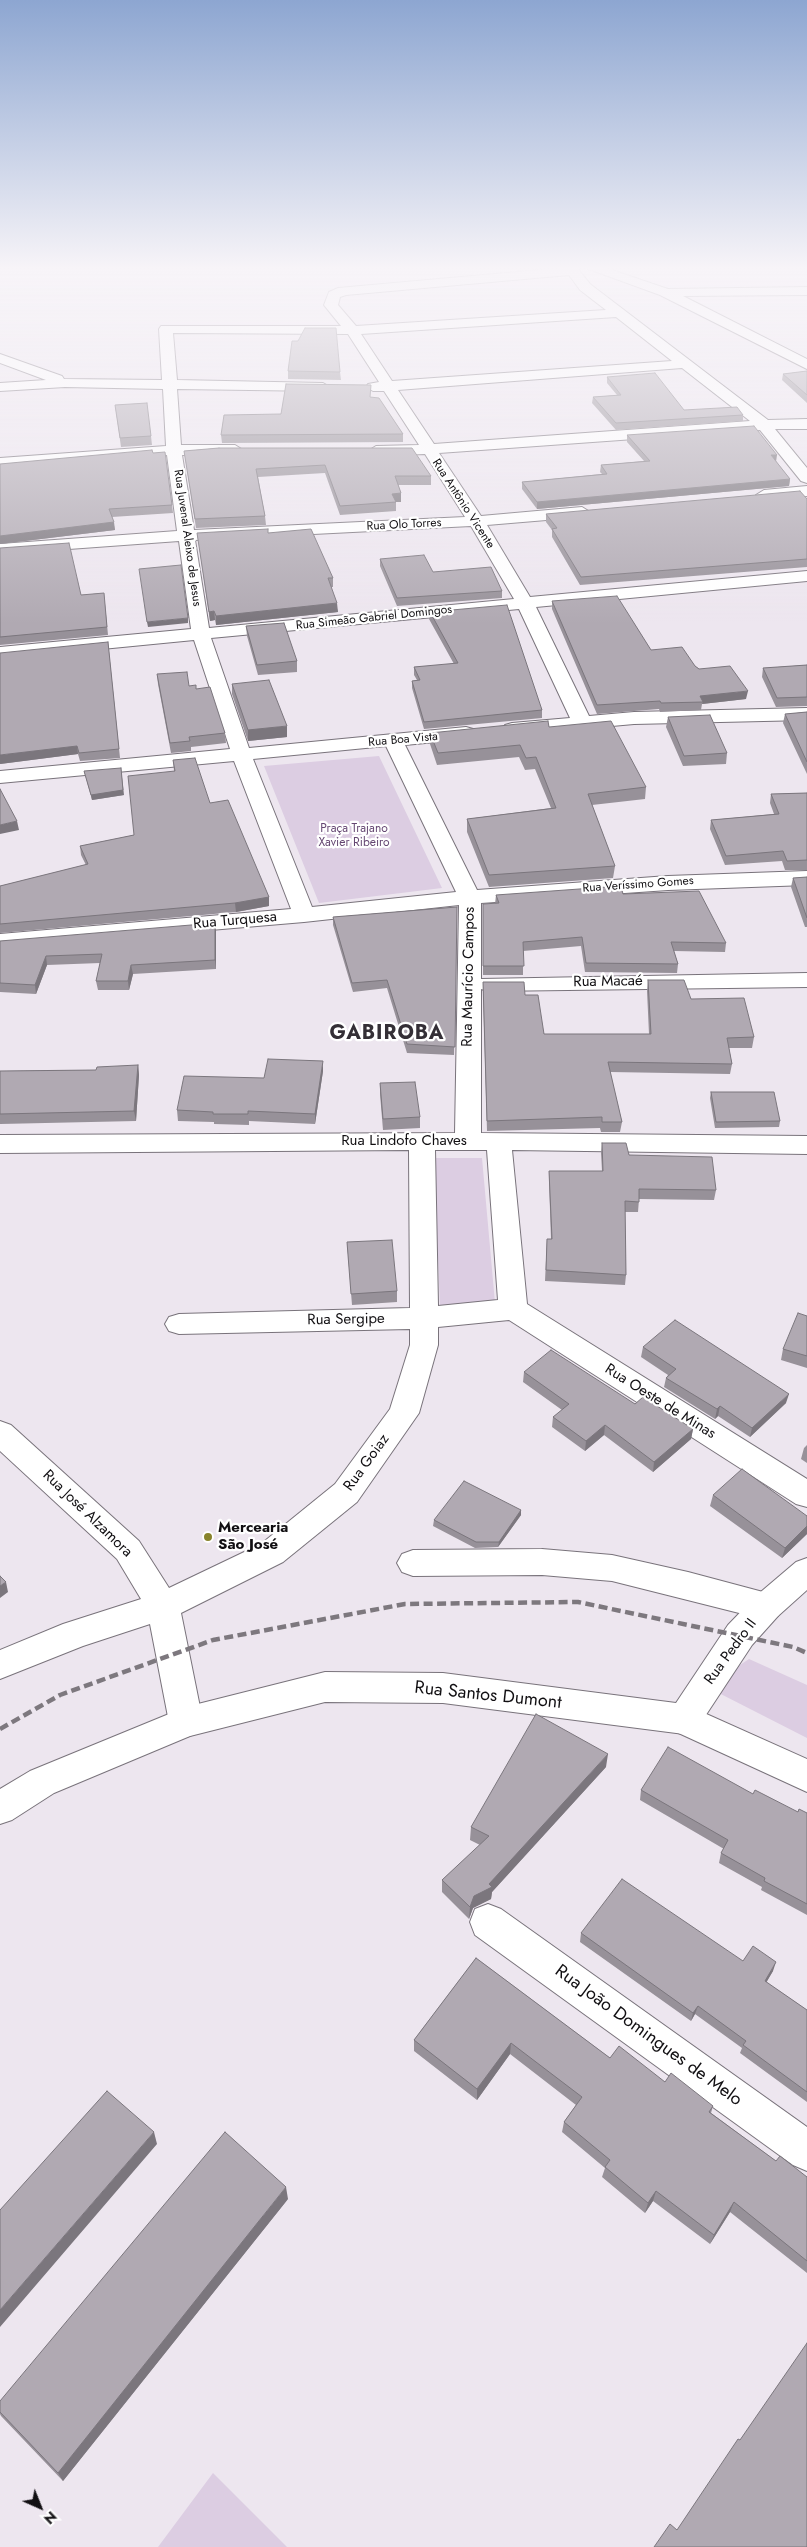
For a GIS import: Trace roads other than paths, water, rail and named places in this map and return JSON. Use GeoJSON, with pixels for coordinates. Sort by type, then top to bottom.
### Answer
{"type":"FeatureCollection","features":[{"type":"Feature","properties":{"kind":"street"},"geometry":{"type":"LineString","coordinates":[[0,387],[19,386]]}},
{"type":"Feature","properties":{"kind":"street","name":"Rua Juvenal Aleixo de Jesus"},"geometry":{"type":"LineString","coordinates":[[168,386],[174,450],[201,635],[241,754],[304,915]]}},
{"type":"Feature","properties":{"kind":"street"},"geometry":{"type":"LineString","coordinates":[[242,386],[341,387]]}},
{"type":"Feature","properties":{"kind":"street"},"geometry":{"type":"LineString","coordinates":[[361,387],[405,386]]}},
{"type":"Feature","properties":{"kind":"street"},"geometry":{"type":"LineString","coordinates":[[712,386],[764,425],[807,478]]}},
{"type":"Feature","properties":{"kind":"street","name":"Rua Antônio Vicente"},"geometry":{"type":"LineString","coordinates":[[390,387],[427,449],[476,521],[525,604],[582,722]]}},
{"type":"Feature","properties":{"kind":"street"},"geometry":{"type":"LineString","coordinates":[[361,450],[427,449],[764,425],[807,424]]}},
{"type":"Feature","properties":{"kind":"street"},"geometry":{"type":"LineString","coordinates":[[0,463],[174,450],[250,450]]}},
{"type":"Feature","properties":{"kind":"street"},"geometry":{"type":"LineString","coordinates":[[749,496],[807,491]]}},
{"type":"Feature","properties":{"kind":"street","name":"Rua Olo Torres"},"geometry":{"type":"LineString","coordinates":[[0,549],[187,535],[476,521],[603,510]]}},
{"type":"Feature","properties":{"kind":"street","name":"Rua Simeão Gabriel Domingos"},"geometry":{"type":"LineString","coordinates":[[0,652],[201,635],[807,576]]}},
{"type":"Feature","properties":{"kind":"street","name":"Rua Boa Vista"},"geometry":{"type":"LineString","coordinates":[[0,778],[582,722],[634,718],[807,714]]}},
{"type":"Feature","properties":{"kind":"street","name":"Rua Maurício Campos"},"geometry":{"type":"LineString","coordinates":[[392,741],[470,897],[468,1141]]}},
{"type":"Feature","properties":{"kind":"street","name":"Rua Veríssimo Gomes"},"geometry":{"type":"LineString","coordinates":[[470,897],[668,883],[807,878]]}},
{"type":"Feature","properties":{"kind":"street","name":"Rua Turquesa"},"geometry":{"type":"LineString","coordinates":[[0,941],[304,915],[470,897]]}},
{"type":"Feature","properties":{"kind":"street","name":"Rua Macaé"},"geometry":{"type":"LineString","coordinates":[[469,984],[807,980]]}},
{"type":"Feature","properties":{"kind":"street","name":"Rua Goiaz"},"geometry":{"type":"LineString","coordinates":[[0,1665],[75,1634],[163,1606],[272,1553],[346,1493],[404,1412],[424,1345],[422,1141]]}},
{"type":"Feature","properties":{"kind":"street","name":"Rua Lindofo Chaves"},"geometry":{"type":"LineString","coordinates":[[0,1144],[468,1141],[807,1145]]}},
{"type":"Feature","properties":{"kind":"street"},"geometry":{"type":"LineString","coordinates":[[499,1142],[512,1309]]}},
{"type":"Feature","properties":{"kind":"street","name":"Rua Sergipe"},"geometry":{"type":"LineString","coordinates":[[179,1324],[423,1318],[512,1309]]}},
{"type":"Feature","properties":{"kind":"street","name":"Rua Oeste de Minas"},"geometry":{"type":"LineString","coordinates":[[512,1309],[807,1495]]}},
{"type":"Feature","properties":{"kind":"street","name":"Rua José Alzamora"},"geometry":{"type":"LineString","coordinates":[[0,1433],[128,1550],[163,1606],[186,1722]]}},
{"type":"Feature","properties":{"kind":"street"},"geometry":{"type":"LineString","coordinates":[[413,1563],[542,1562],[612,1568],[688,1585],[766,1606]]}},
{"type":"Feature","properties":{"kind":"street","name":"Rua Pedro II"},"geometry":{"type":"LineString","coordinates":[[684,1719],[740,1635],[766,1606],[807,1571]]}},
{"type":"Feature","properties":{"kind":"street","name":"Rua Santos Dumont"},"geometry":{"type":"LineString","coordinates":[[0,1808],[42,1782],[186,1722],[325,1687],[443,1688],[684,1719],[807,1776]]}},
{"type":"Feature","properties":{"kind":"street","name":"Rua João Domingues de Melo"},"geometry":{"type":"LineString","coordinates":[[488,1922],[807,2151]]}},
{"type":"Feature","properties":{"kind":"railway"},"geometry":{"type":"LineString","coordinates":[[0,1729],[60,1695],[213,1640],[405,1604],[578,1602],[793,1647],[807,1653]]}},
{"type":"Feature","properties":{"kind":"place","name":"Mercearia São José"},"geometry":{"type":"Point","coordinates":[208,1537]}},
{"type":"Feature","properties":{"kind":"district","name":"GABIROBA"},"geometry":{"type":"Point","coordinates":[387,1034]}},
{"type":"Feature","properties":{"kind":"park label","name":"Praça Trajano Xavier Ribeiro"},"geometry":{"type":"Point","coordinates":[354,836]}}]}
